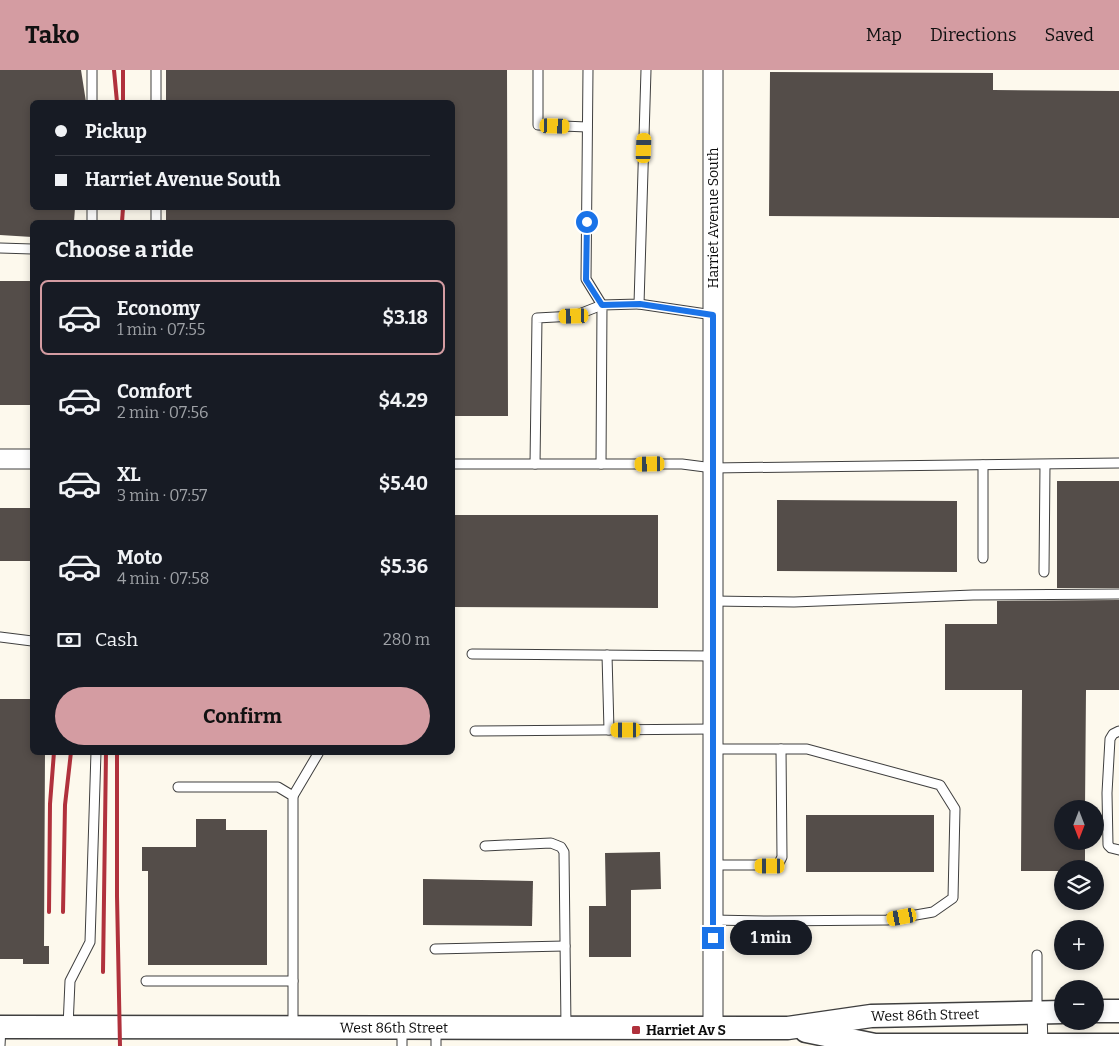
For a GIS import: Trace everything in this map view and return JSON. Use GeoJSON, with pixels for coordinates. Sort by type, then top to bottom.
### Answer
{"type":"FeatureCollection","features":[{"type":"Feature","properties":{"kind":"street","name":"Harriet Avenue South"},"geometry":{"type":"LineString","coordinates":[[713,70],[713,1027]]}},
{"type":"Feature","properties":{"kind":"street"},"geometry":{"type":"LineString","coordinates":[[0,459],[30,459]]}},
{"type":"Feature","properties":{"kind":"street"},"geometry":{"type":"LineString","coordinates":[[1104,1011],[1119,1011]]}},
{"type":"Feature","properties":{"kind":"street"},"geometry":{"type":"LineString","coordinates":[[1036,1012],[1038,1046]]}},
{"type":"Feature","properties":{"kind":"street","name":"West 86th Street"},"geometry":{"type":"LineString","coordinates":[[0,1033],[68,1027],[293,1027],[402,1037],[436,1037],[566,1027],[788,1028],[871,1016],[1054,1012]]}},
{"type":"Feature","properties":{"kind":"street","name":"West 86th Street"},"geometry":{"type":"LineString","coordinates":[[788,1028],[875,1045],[1119,1045]]}},
{"type":"Feature","properties":{"kind":"lane"},"geometry":{"type":"LineString","coordinates":[[92,70],[92,100]]}},
{"type":"Feature","properties":{"kind":"lane"},"geometry":{"type":"LineString","coordinates":[[156,70],[156,100]]}},
{"type":"Feature","properties":{"kind":"lane"},"geometry":{"type":"LineString","coordinates":[[538,70],[538,125],[587,127]]}},
{"type":"Feature","properties":{"kind":"lane"},"geometry":{"type":"LineString","coordinates":[[588,70],[586,280],[602,305],[601,464]]}},
{"type":"Feature","properties":{"kind":"lane"},"geometry":{"type":"LineString","coordinates":[[640,304],[646,70]]}},
{"type":"Feature","properties":{"kind":"lane"},"geometry":{"type":"LineString","coordinates":[[0,248],[30,248]]}},
{"type":"Feature","properties":{"kind":"lane"},"geometry":{"type":"LineString","coordinates":[[535,464],[537,318],[574,316],[602,305],[640,304],[713,315]]}},
{"type":"Feature","properties":{"kind":"lane"},"geometry":{"type":"LineString","coordinates":[[455,464],[682,464],[713,468],[1119,463]]}},
{"type":"Feature","properties":{"kind":"lane"},"geometry":{"type":"LineString","coordinates":[[1044,464],[1044,572]]}},
{"type":"Feature","properties":{"kind":"lane"},"geometry":{"type":"LineString","coordinates":[[983,465],[983,558]]}},
{"type":"Feature","properties":{"kind":"lane"},"geometry":{"type":"LineString","coordinates":[[713,601],[794,602],[973,595],[1119,594]]}},
{"type":"Feature","properties":{"kind":"lane"},"geometry":{"type":"LineString","coordinates":[[0,637],[30,641]]}},
{"type":"Feature","properties":{"kind":"lane"},"geometry":{"type":"LineString","coordinates":[[472,654],[713,656]]}},
{"type":"Feature","properties":{"kind":"lane"},"geometry":{"type":"LineString","coordinates":[[607,655],[609,730]]}},
{"type":"Feature","properties":{"kind":"lane"},"geometry":{"type":"LineString","coordinates":[[475,731],[713,729]]}},
{"type":"Feature","properties":{"kind":"lane"},"geometry":{"type":"LineString","coordinates":[[1119,731],[1113,734],[1110,739],[1106,793],[1108,845],[1110,848],[1119,850]]}},
{"type":"Feature","properties":{"kind":"lane"},"geometry":{"type":"LineString","coordinates":[[713,749],[807,749],[940,785],[955,809],[953,898],[933,912],[887,920],[713,920]]}},
{"type":"Feature","properties":{"kind":"lane"},"geometry":{"type":"LineString","coordinates":[[713,866],[778,865],[782,857],[781,749]]}},
{"type":"Feature","properties":{"kind":"lane"},"geometry":{"type":"LineString","coordinates":[[68,1027],[70,981],[90,942],[96,755]]}},
{"type":"Feature","properties":{"kind":"lane"},"geometry":{"type":"LineString","coordinates":[[293,1027],[293,796],[317,755]]}},
{"type":"Feature","properties":{"kind":"lane"},"geometry":{"type":"LineString","coordinates":[[178,787],[278,787],[293,796]]}},
{"type":"Feature","properties":{"kind":"lane"},"geometry":{"type":"LineString","coordinates":[[485,846],[551,843],[561,847],[564,852],[566,1027]]}},
{"type":"Feature","properties":{"kind":"lane"},"geometry":{"type":"LineString","coordinates":[[436,949],[565,946]]}},
{"type":"Feature","properties":{"kind":"lane"},"geometry":{"type":"LineString","coordinates":[[1036,1012],[1037,955]]}},
{"type":"Feature","properties":{"kind":"lane"},"geometry":{"type":"LineString","coordinates":[[146,981],[293,981]]}},
{"type":"Feature","properties":{"kind":"building"},"geometry":{"type":"Polygon","coordinates":[[[0,70],[81,70],[86,100],[30,100],[30,210],[75,210],[74,220],[30,220],[30,237],[0,235],[0,70]]]}},
{"type":"Feature","properties":{"kind":"building"},"geometry":{"type":"Polygon","coordinates":[[[166,70],[507,70],[508,416],[455,416],[455,220],[166,220],[166,210],[455,210],[455,100],[166,100],[166,70]]]}},
{"type":"Feature","properties":{"kind":"building"},"geometry":{"type":"Polygon","coordinates":[[[770,72],[993,73],[993,90],[1119,91],[1119,218],[769,216],[770,72]]]}},
{"type":"Feature","properties":{"kind":"building"},"geometry":{"type":"Polygon","coordinates":[[[0,281],[30,281],[30,405],[0,405],[0,281]]]}},
{"type":"Feature","properties":{"kind":"building"},"geometry":{"type":"Polygon","coordinates":[[[1057,481],[1119,481],[1119,588],[1057,588],[1057,481]]]}},
{"type":"Feature","properties":{"kind":"building"},"geometry":{"type":"Polygon","coordinates":[[[777,500],[957,501],[957,572],[777,571],[777,500]]]}},
{"type":"Feature","properties":{"kind":"building"},"geometry":{"type":"Polygon","coordinates":[[[0,508],[30,508],[30,561],[0,561],[0,508]]]}},
{"type":"Feature","properties":{"kind":"building"},"geometry":{"type":"Polygon","coordinates":[[[455,515],[658,515],[658,608],[455,607],[455,515]]]}},
{"type":"Feature","properties":{"kind":"building"},"geometry":{"type":"Polygon","coordinates":[[[1119,600],[1119,690],[1086,690],[1085,800],[1054,800],[1054,850],[1085,850],[1085,860],[1054,860],[1054,871],[1021,871],[1022,690],[945,690],[945,624],[997,624],[997,601],[1119,600]]]}},
{"type":"Feature","properties":{"kind":"building"},"geometry":{"type":"Polygon","coordinates":[[[0,699],[30,699],[30,755],[45,755],[44,946],[49,946],[49,964],[23,964],[23,959],[0,959],[0,699]]]}},
{"type":"Feature","properties":{"kind":"building"},"geometry":{"type":"Polygon","coordinates":[[[806,815],[934,815],[934,872],[806,872],[806,815]]]}},
{"type":"Feature","properties":{"kind":"building"},"geometry":{"type":"Polygon","coordinates":[[[196,819],[226,819],[226,830],[267,830],[267,965],[148,965],[148,871],[142,871],[142,847],[196,847],[196,819]]]}},
{"type":"Feature","properties":{"kind":"building"},"geometry":{"type":"Polygon","coordinates":[[[660,852],[661,889],[631,890],[631,957],[589,957],[589,906],[606,906],[605,853],[660,852]]]}},
{"type":"Feature","properties":{"kind":"building"},"geometry":{"type":"Polygon","coordinates":[[[423,879],[533,881],[532,926],[423,925],[423,879]]]}},
{"type":"Feature","properties":{"kind":"railway"},"geometry":{"type":"LineString","coordinates":[[114,70],[117,100]]}},
{"type":"Feature","properties":{"kind":"railway"},"geometry":{"type":"LineString","coordinates":[[123,70],[123,100]]}},
{"type":"Feature","properties":{"kind":"railway"},"geometry":{"type":"LineString","coordinates":[[122,220],[123,210]]}},
{"type":"Feature","properties":{"kind":"railway"},"geometry":{"type":"LineString","coordinates":[[49,912],[50,804],[54,755]]}},
{"type":"Feature","properties":{"kind":"railway"},"geometry":{"type":"LineString","coordinates":[[63,912],[65,805],[71,755]]}},
{"type":"Feature","properties":{"kind":"railway"},"geometry":{"type":"LineString","coordinates":[[103,972],[106,755]]}},
{"type":"Feature","properties":{"kind":"railway"},"geometry":{"type":"LineString","coordinates":[[117,755],[120,1046]]}},
{"type":"Feature","properties":{"kind":"place","name":"Harriet Av S"},"geometry":{"type":"Point","coordinates":[636,1030]}},
{"type":"Feature","properties":{"kind":"route"},"geometry":{"type":"LineString","coordinates":[[587,222],[586,280],[602,305],[640,304],[713,315],[713,938]]}}]}
